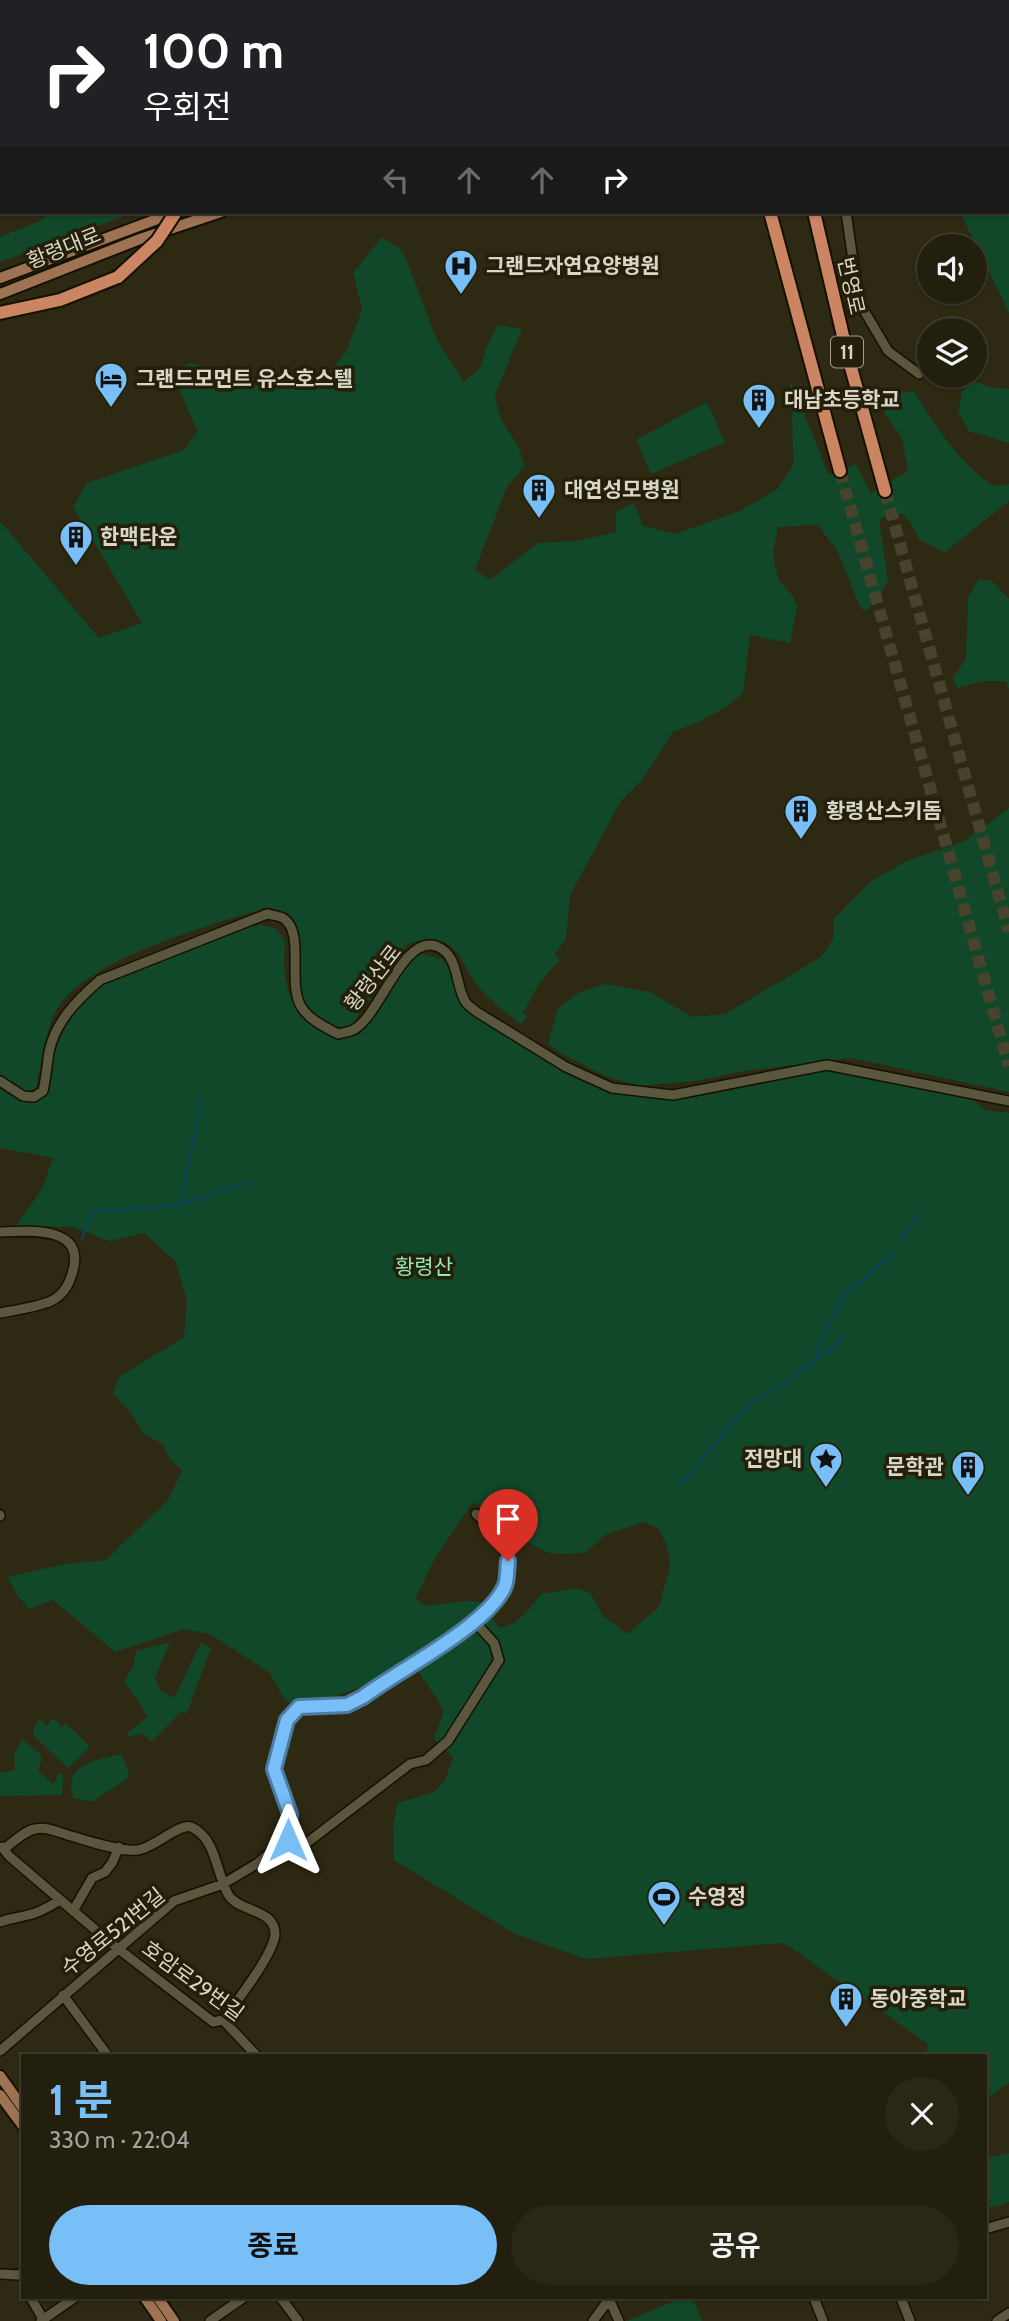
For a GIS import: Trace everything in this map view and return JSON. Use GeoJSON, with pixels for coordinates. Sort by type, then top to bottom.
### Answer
{"type":"FeatureCollection","features":[{"type":"Feature","properties":{"kind":"highway"},"geometry":{"type":"LineString","coordinates":[[0,313],[60,300],[118,277],[157,241],[175,214]]}},
{"type":"Feature","properties":{"kind":"highway","name":"11"},"geometry":{"type":"LineString","coordinates":[[771,214],[840,471]]}},
{"type":"Feature","properties":{"kind":"highway","name":"번영로"},"geometry":{"type":"LineString","coordinates":[[814,214],[847,353],[885,491]]}},
{"type":"Feature","properties":{"kind":"main road","name":"황령대로"},"geometry":{"type":"LineString","coordinates":[[0,278],[171,214]]}},
{"type":"Feature","properties":{"kind":"main road","name":"황령대로"},"geometry":{"type":"LineString","coordinates":[[0,294],[140,239],[215,214]]}},
{"type":"Feature","properties":{"kind":"main road"},"geometry":{"type":"LineString","coordinates":[[0,2076],[21,2105]]}},
{"type":"Feature","properties":{"kind":"main road"},"geometry":{"type":"LineString","coordinates":[[0,2095],[21,2123]]}},
{"type":"Feature","properties":{"kind":"main road"},"geometry":{"type":"LineString","coordinates":[[146,2299],[161,2321]]}},
{"type":"Feature","properties":{"kind":"main road"},"geometry":{"type":"LineString","coordinates":[[159,2299],[174,2321]]}},
{"type":"Feature","properties":{"kind":"street"},"geometry":{"type":"LineString","coordinates":[[846,214],[859,302],[888,351],[917,373]]}},
{"type":"Feature","properties":{"kind":"street","name":"황령산로"},"geometry":{"type":"LineString","coordinates":[[0,1081],[23,1096],[34,1097],[43,1091],[57,1028],[78,999],[100,980],[267,914],[283,918],[292,928],[295,985],[301,1007],[318,1023],[338,1034],[354,1030],[369,1015],[409,956],[425,946],[435,946],[450,958],[465,1002],[477,1012],[566,1067],[612,1088],[673,1095],[827,1065],[1009,1101]]}},
{"type":"Feature","properties":{"kind":"street"},"geometry":{"type":"LineString","coordinates":[[0,1233],[40,1231],[58,1235],[68,1242],[73,1251],[74,1270],[67,1287],[54,1300],[0,1313]]}},
{"type":"Feature","properties":{"kind":"street"},"geometry":{"type":"LineString","coordinates":[[291,1855],[288,1840],[290,1814],[274,1769],[287,1720],[299,1707],[347,1705],[363,1697],[455,1636],[488,1608],[505,1587],[508,1561],[498,1534],[476,1514]]}},
{"type":"Feature","properties":{"kind":"street","name":"수영로521번길"},"geometry":{"type":"LineString","coordinates":[[0,2051],[174,1901],[223,1884],[273,1850],[291,1855],[410,1764],[426,1760],[448,1741],[499,1660],[494,1643],[474,1621]]}},
{"type":"Feature","properties":{"kind":"street"},"geometry":{"type":"LineString","coordinates":[[3,1852],[33,1829],[48,1829],[136,1850],[145,1848],[183,1827],[190,1827],[204,1838],[214,1855],[230,1898],[266,1916],[275,1929],[269,1953],[223,2020]]}},
{"type":"Feature","properties":{"kind":"street"},"geometry":{"type":"LineString","coordinates":[[73,1911],[92,1878],[105,1872],[119,1847]]}},
{"type":"Feature","properties":{"kind":"street","name":"호암로29번길"},"geometry":{"type":"LineString","coordinates":[[3,1852],[118,1949],[213,2022],[223,2020],[255,2054]]}},
{"type":"Feature","properties":{"kind":"street"},"geometry":{"type":"LineString","coordinates":[[0,1923],[13,1917],[27,1916],[60,1900]]}},
{"type":"Feature","properties":{"kind":"street"},"geometry":{"type":"LineString","coordinates":[[63,1995],[107,2054]]}},
{"type":"Feature","properties":{"kind":"street"},"geometry":{"type":"LineString","coordinates":[[987,2230],[1008,2225]]}},
{"type":"Feature","properties":{"kind":"street"},"geometry":{"type":"LineString","coordinates":[[0,2274],[21,2277]]}},
{"type":"Feature","properties":{"kind":"street"},"geometry":{"type":"LineString","coordinates":[[32,2299],[43,2321],[73,2299]]}},
{"type":"Feature","properties":{"kind":"street"},"geometry":{"type":"LineString","coordinates":[[210,2321],[242,2299]]}},
{"type":"Feature","properties":{"kind":"street"},"geometry":{"type":"LineString","coordinates":[[282,2299],[298,2321]]}},
{"type":"Feature","properties":{"kind":"street"},"geometry":{"type":"LineString","coordinates":[[593,2321],[609,2299]]}},
{"type":"Feature","properties":{"kind":"street"},"geometry":{"type":"LineString","coordinates":[[610,2299],[619,2321]]}},
{"type":"Feature","properties":{"kind":"street"},"geometry":{"type":"LineString","coordinates":[[814,2299],[823,2321]]}},
{"type":"Feature","properties":{"kind":"street"},"geometry":{"type":"LineString","coordinates":[[901,2299],[910,2321]]}},
{"type":"Feature","properties":{"kind":"street"},"geometry":{"type":"LineString","coordinates":[[998,2321],[1009,2313]]}},
{"type":"Feature","properties":{"kind":"green space"},"geometry":{"type":"Polygon","coordinates":[[[47,214],[130,214],[0,262],[0,237],[40,221],[47,214]]]}},
{"type":"Feature","properties":{"kind":"green space"},"geometry":{"type":"Polygon","coordinates":[[[961,214],[1009,214],[1009,313],[987,268],[987,234],[971,234],[961,214]]]}},
{"type":"Feature","properties":{"kind":"green space"},"geometry":{"type":"Polygon","coordinates":[[[382,237],[403,251],[437,340],[464,382],[480,368],[498,325],[522,329],[495,395],[500,417],[519,448],[525,466],[507,487],[475,570],[490,580],[538,543],[577,541],[616,532],[616,512],[634,503],[643,526],[675,534],[740,511],[777,489],[794,464],[790,382],[799,391],[805,416],[829,475],[856,464],[871,493],[908,471],[902,438],[884,413],[883,399],[913,390],[948,442],[969,466],[993,486],[1009,484],[1009,501],[945,552],[919,539],[910,522],[902,514],[879,519],[888,581],[867,611],[860,607],[838,552],[818,525],[778,527],[773,554],[778,579],[793,596],[797,607],[790,643],[750,635],[743,693],[728,706],[673,732],[642,780],[621,801],[570,895],[566,939],[555,954],[560,960],[540,982],[523,1013],[528,1016],[522,1023],[518,1023],[484,993],[455,950],[445,943],[427,940],[409,944],[402,949],[349,1028],[322,1022],[307,1008],[301,990],[297,930],[287,915],[267,907],[149,947],[90,977],[68,995],[54,1015],[45,1042],[36,1088],[27,1092],[0,1075],[0,521],[99,638],[142,623],[73,507],[87,483],[184,450],[198,431],[174,373],[190,363],[291,388],[323,381],[346,352],[362,310],[353,273],[382,237]]]}},
{"type":"Feature","properties":{"kind":"green space"},"geometry":{"type":"Polygon","coordinates":[[[987,386],[1009,389],[1009,443],[969,431],[958,412],[962,392],[966,388],[987,386]]]}},
{"type":"Feature","properties":{"kind":"green space"},"geometry":{"type":"Polygon","coordinates":[[[707,402],[725,442],[651,474],[636,440],[707,402]]]}},
{"type":"Feature","properties":{"kind":"green space"},"geometry":{"type":"Polygon","coordinates":[[[979,579],[992,581],[1009,599],[1009,689],[1005,681],[984,681],[957,688],[953,677],[966,659],[968,597],[979,579]]]}},
{"type":"Feature","properties":{"kind":"green space"},"geometry":{"type":"Polygon","coordinates":[[[1009,808],[1009,1092],[852,1058],[745,1071],[695,1081],[640,1086],[605,1076],[548,1044],[558,1008],[580,992],[606,984],[650,992],[692,1017],[725,1014],[821,957],[834,937],[834,919],[869,883],[904,862],[965,841],[1009,808]]]}},
{"type":"Feature","properties":{"kind":"green space","name":"황령산"},"geometry":{"type":"Polygon","coordinates":[[[261,925],[275,928],[285,940],[287,986],[297,1009],[334,1038],[359,1035],[379,1011],[398,978],[415,956],[422,954],[442,959],[450,968],[458,998],[469,1012],[560,1070],[614,1093],[669,1098],[826,1070],[969,1096],[985,1110],[1009,1113],[1009,2083],[987,2099],[987,2054],[926,2054],[928,2044],[784,1943],[586,1959],[515,1934],[394,1860],[393,1828],[397,1803],[432,1793],[445,1781],[453,1757],[434,1739],[444,1710],[410,1659],[378,1681],[319,1702],[286,1702],[270,1673],[210,1634],[184,1629],[115,1652],[53,1600],[29,1609],[18,1596],[7,1577],[65,1564],[106,1560],[168,1500],[182,1470],[170,1460],[163,1444],[144,1434],[113,1393],[119,1377],[184,1337],[187,1300],[175,1261],[144,1233],[109,1241],[73,1227],[16,1226],[42,1189],[53,1158],[0,1148],[0,1087],[26,1101],[38,1102],[49,1085],[57,1046],[67,1025],[81,1005],[108,982],[247,927],[261,925]],[[473,1502],[435,1558],[415,1599],[425,1606],[466,1601],[482,1602],[499,1628],[518,1620],[541,1594],[576,1588],[590,1593],[603,1616],[627,1634],[659,1607],[670,1567],[667,1545],[658,1528],[644,1522],[607,1534],[585,1553],[556,1554],[534,1546],[473,1502]]]}},
{"type":"Feature","properties":{"kind":"green space"},"geometry":{"type":"Polygon","coordinates":[[[170,1642],[155,1678],[161,1691],[174,1698],[201,1643],[211,1648],[187,1713],[181,1712],[151,1742],[142,1733],[129,1737],[127,1734],[148,1716],[124,1681],[133,1667],[136,1651],[170,1642]]]}},
{"type":"Feature","properties":{"kind":"green space"},"geometry":{"type":"Polygon","coordinates":[[[53,1718],[62,1727],[66,1723],[90,1747],[68,1768],[33,1735],[35,1725],[40,1720],[47,1725],[53,1718]]]}},
{"type":"Feature","properties":{"kind":"green space"},"geometry":{"type":"Polygon","coordinates":[[[22,1739],[42,1756],[38,1771],[54,1785],[58,1774],[63,1774],[62,1795],[0,1796],[0,1772],[15,1770],[14,1755],[22,1739]]]}},
{"type":"Feature","properties":{"kind":"green space"},"geometry":{"type":"Polygon","coordinates":[[[122,1754],[130,1777],[92,1802],[74,1798],[72,1777],[77,1770],[93,1761],[122,1754]]]}},
{"type":"Feature","properties":{"kind":"green space"},"geometry":{"type":"Polygon","coordinates":[[[1009,2153],[1009,2202],[989,2208],[987,2203],[987,2158],[1009,2153]]]}},
{"type":"Feature","properties":{"kind":"green space"},"geometry":{"type":"Polygon","coordinates":[[[679,2299],[692,2299],[702,2321],[627,2321],[679,2299]]]}},
{"type":"Feature","properties":{"kind":"waterway"},"geometry":{"type":"LineString","coordinates":[[180,1203],[202,1097]]}},
{"type":"Feature","properties":{"kind":"waterway"},"geometry":{"type":"LineString","coordinates":[[82,1239],[91,1212],[179,1205],[249,1182]]}},
{"type":"Feature","properties":{"kind":"waterway"},"geometry":{"type":"LineString","coordinates":[[902,1240],[918,1215]]}},
{"type":"Feature","properties":{"kind":"waterway"},"geometry":{"type":"LineString","coordinates":[[815,1359],[829,1322],[845,1295],[894,1251]]}},
{"type":"Feature","properties":{"kind":"waterway"},"geometry":{"type":"LineString","coordinates":[[679,1485],[752,1402],[794,1377],[845,1337]]}},
{"type":"Feature","properties":{"kind":"tunnel"},"geometry":{"type":"LineString","coordinates":[[840,471],[1009,1066]]}},
{"type":"Feature","properties":{"kind":"tunnel"},"geometry":{"type":"LineString","coordinates":[[885,491],[1009,932]]}},
{"type":"Feature","properties":{"kind":"place","name":"그랜드자연요양병원"},"geometry":{"type":"Point","coordinates":[461,296]}},
{"type":"Feature","properties":{"kind":"place","name":"그랜드모먼트 유스호스텔"},"geometry":{"type":"Point","coordinates":[111,409]}},
{"type":"Feature","properties":{"kind":"place","name":"대남초등학교"},"geometry":{"type":"Point","coordinates":[759,430]}},
{"type":"Feature","properties":{"kind":"place","name":"대연성모병원"},"geometry":{"type":"Point","coordinates":[539,520]}},
{"type":"Feature","properties":{"kind":"place","name":"한맥타운"},"geometry":{"type":"Point","coordinates":[76,567]}},
{"type":"Feature","properties":{"kind":"place","name":"황령산스키돔"},"geometry":{"type":"Point","coordinates":[801,841]}},
{"type":"Feature","properties":{"kind":"place","name":"전망대"},"geometry":{"type":"Point","coordinates":[826,1489]}},
{"type":"Feature","properties":{"kind":"place","name":"문학관"},"geometry":{"type":"Point","coordinates":[968,1497]}},
{"type":"Feature","properties":{"kind":"place","name":"수영정"},"geometry":{"type":"Point","coordinates":[664,1927]}},
{"type":"Feature","properties":{"kind":"place","name":"동아중학교"},"geometry":{"type":"Point","coordinates":[846,2029]}},
{"type":"Feature","properties":{"kind":"route"},"geometry":{"type":"LineString","coordinates":[[288,1840],[290,1814],[274,1769],[287,1720],[299,1707],[347,1705],[455,1636],[488,1608],[505,1587],[508,1561]]}}]}
